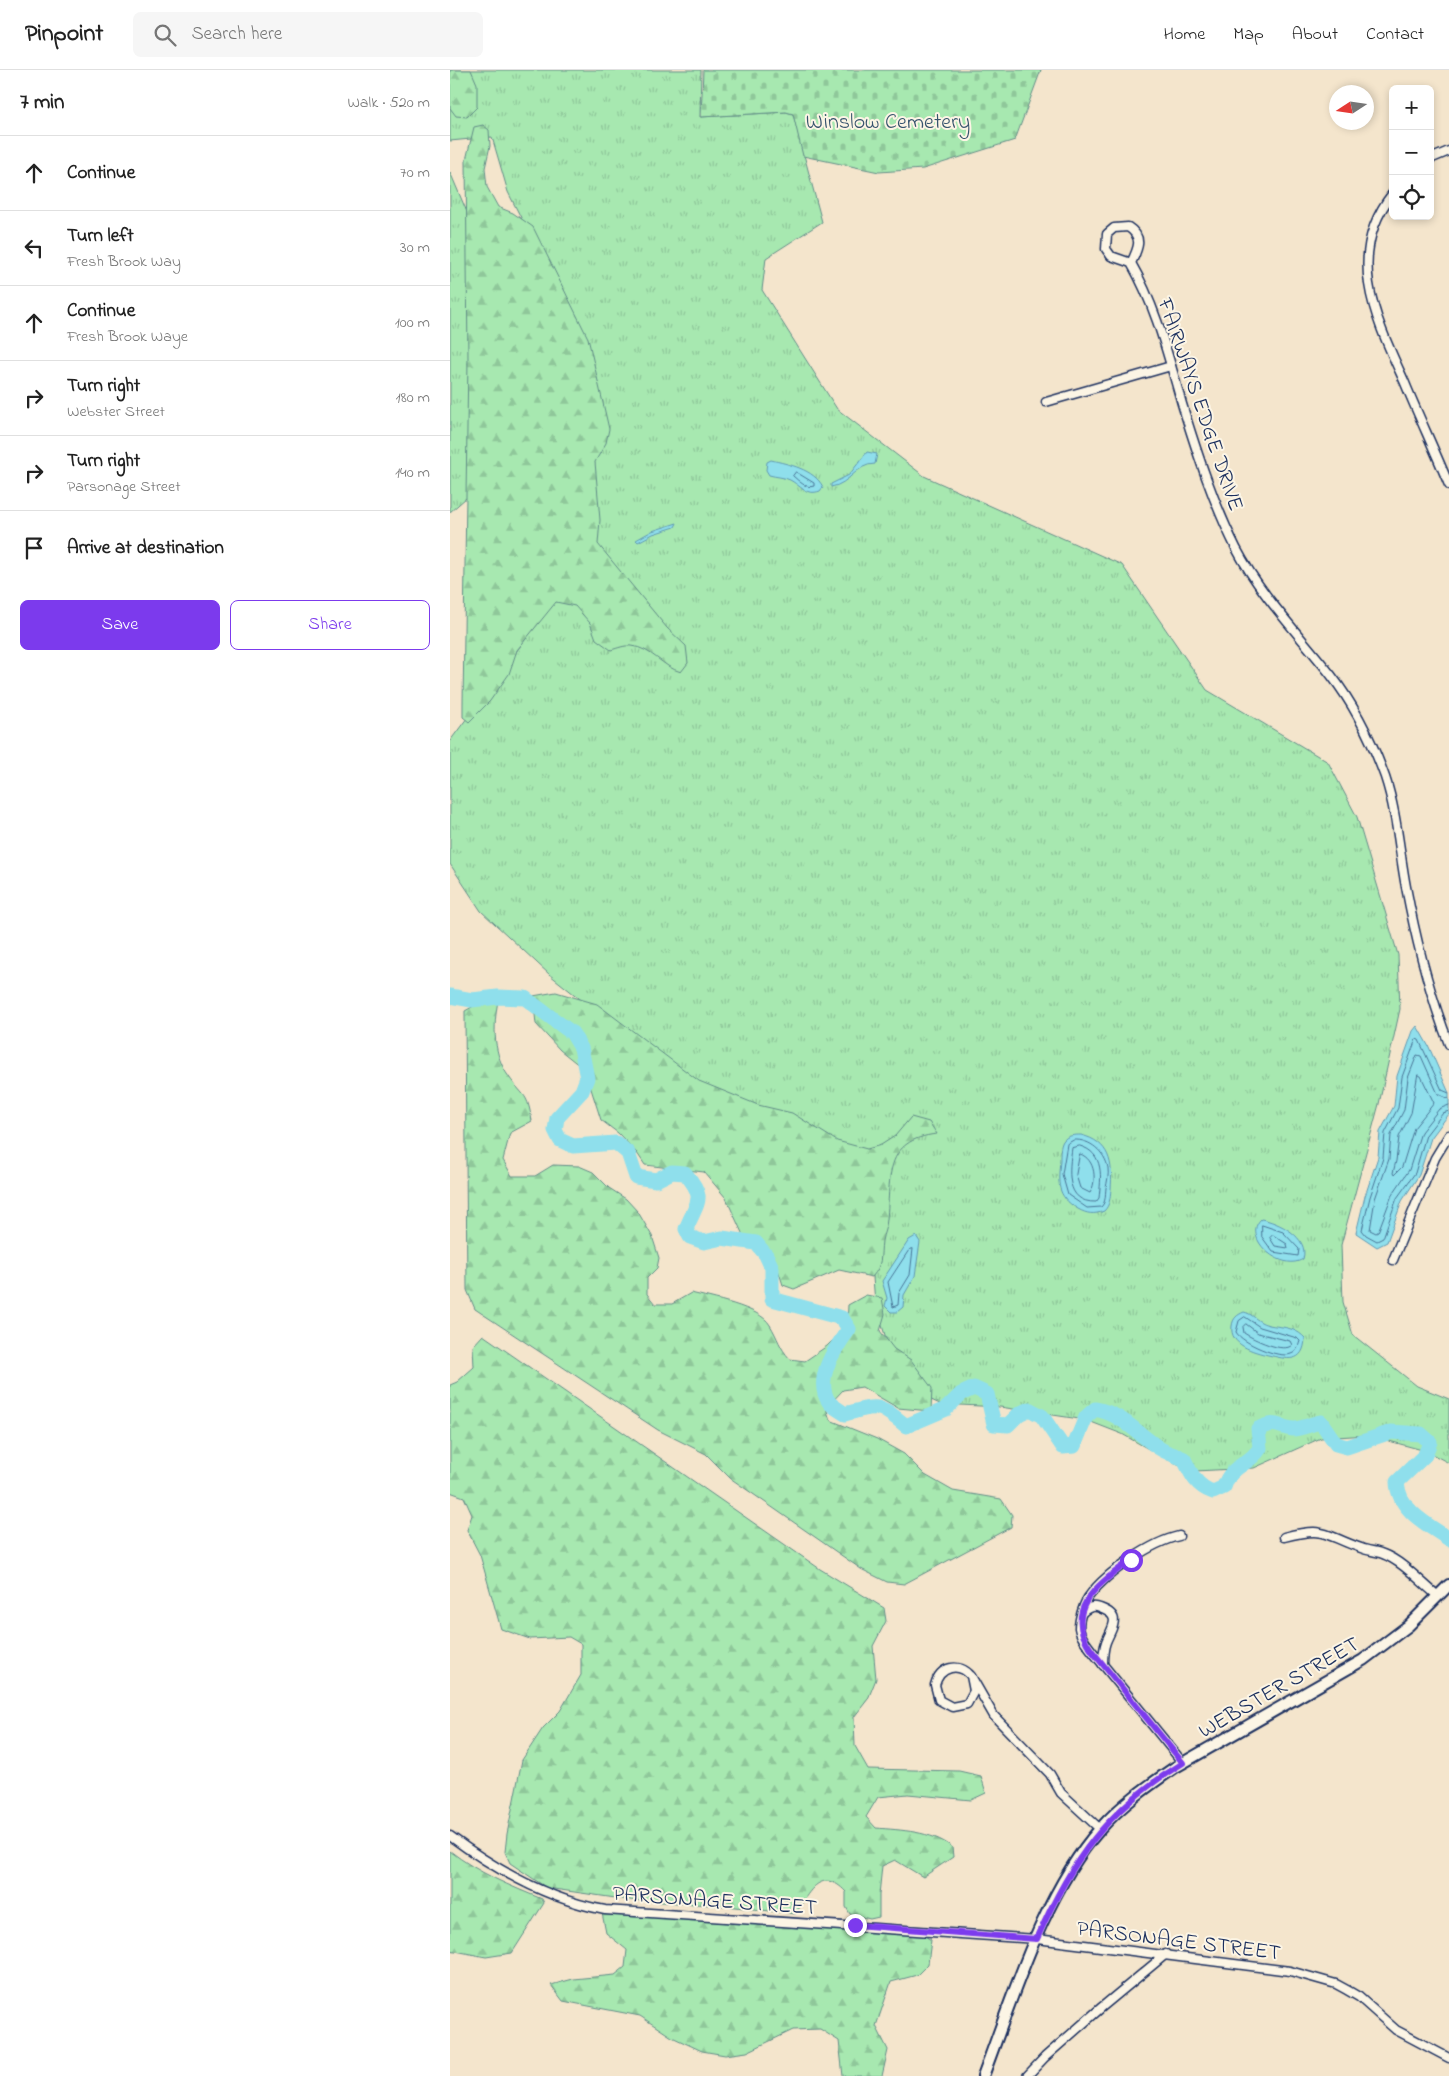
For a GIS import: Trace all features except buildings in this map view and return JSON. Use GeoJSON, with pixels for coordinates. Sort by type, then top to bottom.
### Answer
{"type":"FeatureCollection","features":[{"type":"Feature","properties":{"kind":"street"},"geometry":{"type":"LineString","coordinates":[[1434,157],[1449,151]]}},
{"type":"Feature","properties":{"kind":"street"},"geometry":{"type":"LineString","coordinates":[[1389,199],[1382,210],[1370,243],[1367,270],[1370,293],[1379,325],[1449,485]]}},
{"type":"Feature","properties":{"kind":"street"},"geometry":{"type":"LineString","coordinates":[[1128,227],[1138,236],[1139,244],[1131,262],[1111,256],[1106,249],[1107,234],[1114,228],[1128,227]]}},
{"type":"Feature","properties":{"kind":"street","name":"FAIRWAYS EDGE DRIVE"},"geometry":{"type":"LineString","coordinates":[[1131,262],[1145,292],[1171,366],[1204,475],[1237,549],[1276,610],[1332,676],[1361,720],[1376,754],[1395,816],[1406,889],[1423,968],[1449,1044]]}},
{"type":"Feature","properties":{"kind":"street"},"geometry":{"type":"LineString","coordinates":[[1046,402],[1171,366]]}},
{"type":"Feature","properties":{"kind":"street"},"geometry":{"type":"LineString","coordinates":[[1393,1260],[1436,1158],[1449,1136]]}},
{"type":"Feature","properties":{"kind":"street"},"geometry":{"type":"LineString","coordinates":[[1284,1537],[1313,1531],[1329,1533],[1361,1549],[1383,1554],[1401,1564],[1438,1596]]}},
{"type":"Feature","properties":{"kind":"street"},"geometry":{"type":"LineString","coordinates":[[1179,1536],[1160,1541],[1148,1547],[1090,1594],[1082,1613],[1081,1634],[1183,1763]]}},
{"type":"Feature","properties":{"kind":"street","name":"WEBSTER STREET"},"geometry":{"type":"LineString","coordinates":[[983,2076],[1037,1939],[1063,1884],[1100,1829],[1146,1788],[1183,1763],[1363,1660],[1408,1626],[1449,1585]]}},
{"type":"Feature","properties":{"kind":"street"},"geometry":{"type":"LineString","coordinates":[[1082,1613],[1087,1608],[1098,1607],[1111,1613],[1113,1617],[1114,1629],[1104,1648],[1104,1665]]}},
{"type":"Feature","properties":{"kind":"street"},"geometry":{"type":"LineString","coordinates":[[972,1676],[974,1691],[966,1704],[952,1707],[938,1700],[935,1685],[942,1671],[958,1667],[972,1676],[994,1716],[1050,1774],[1062,1793],[1100,1829]]}},
{"type":"Feature","properties":{"kind":"street","name":"PARSONAGE STREET"},"geometry":{"type":"LineString","coordinates":[[450,1836],[539,1890],[578,1905],[605,1910],[1037,1939],[1290,1971],[1336,1984],[1359,1997],[1396,2030],[1449,2058]]}},
{"type":"Feature","properties":{"kind":"street"},"geometry":{"type":"LineString","coordinates":[[1027,2076],[1045,2057],[1166,1954]]}},
{"type":"Feature","properties":{"kind":"green space"},"geometry":{"type":"Polygon","coordinates":[[[450,70],[701,70],[700,117],[786,112],[793,114],[822,222],[766,258],[762,290],[837,409],[924,476],[1122,565],[1207,690],[1328,762],[1357,817],[1398,955],[1400,1009],[1379,1104],[1341,1245],[1343,1302],[1353,1335],[1417,1386],[1449,1399],[1449,1463],[1426,1451],[1367,1435],[1321,1438],[1254,1468],[1195,1471],[1168,1460],[1122,1434],[1086,1420],[1000,1407],[940,1404],[920,1395],[894,1364],[875,1303],[871,1252],[697,1092],[550,975],[481,911],[450,864],[450,741],[585,559],[592,358],[508,192],[492,137],[450,141],[450,70]]]}},
{"type":"Feature","properties":{"kind":"green space"},"geometry":{"type":"Polygon","coordinates":[[[450,70],[471,70],[477,84],[477,107],[467,117],[456,116],[450,108],[450,70]]]}},
{"type":"Feature","properties":{"kind":"green space","name":"Winslow Cemetery"},"geometry":{"type":"Polygon","coordinates":[[[703,70],[1041,70],[1015,140],[923,169],[879,172],[803,156],[793,114],[786,112],[701,117],[703,70]]]}},
{"type":"Feature","properties":{"kind":"green space"},"geometry":{"type":"Polygon","coordinates":[[[483,125],[489,130],[490,146],[485,168],[487,187],[498,207],[513,213],[533,227],[588,338],[609,429],[606,443],[595,462],[600,520],[598,544],[667,628],[686,646],[688,663],[681,672],[674,670],[638,647],[626,646],[611,650],[596,639],[590,623],[575,606],[556,602],[517,650],[509,674],[490,701],[469,722],[463,717],[468,359],[466,160],[474,127],[483,125]]]}},
{"type":"Feature","properties":{"kind":"green space"},"geometry":{"type":"Polygon","coordinates":[[[450,172],[555,420],[450,512],[450,172]]]}},
{"type":"Feature","properties":{"kind":"green space"},"geometry":{"type":"Polygon","coordinates":[[[556,992],[597,1004],[699,1081],[758,1105],[792,1113],[837,1141],[867,1149],[881,1145],[895,1136],[911,1117],[929,1122],[937,1134],[920,1138],[907,1144],[899,1152],[893,1163],[890,1175],[887,1222],[876,1273],[872,1277],[839,1270],[794,1289],[783,1285],[774,1257],[743,1235],[726,1198],[704,1172],[645,1165],[637,1153],[618,1133],[601,1120],[585,1070],[560,1050],[536,1024],[533,996],[556,992]]]}},
{"type":"Feature","properties":{"kind":"green space"},"geometry":{"type":"Polygon","coordinates":[[[498,1001],[495,1021],[497,1050],[509,1077],[527,1100],[532,1121],[510,1133],[503,1160],[512,1176],[535,1176],[553,1165],[579,1166],[593,1172],[609,1188],[626,1199],[638,1212],[652,1236],[659,1258],[657,1268],[647,1278],[647,1294],[655,1304],[672,1304],[691,1293],[746,1308],[765,1319],[790,1359],[805,1361],[827,1346],[847,1326],[848,1305],[866,1295],[882,1298],[885,1314],[880,1331],[894,1349],[911,1360],[932,1388],[931,1411],[898,1408],[862,1387],[843,1390],[826,1408],[830,1420],[877,1439],[904,1454],[925,1475],[953,1491],[1001,1499],[1012,1515],[1011,1527],[904,1584],[887,1582],[861,1569],[730,1478],[706,1454],[658,1430],[475,1309],[467,1290],[465,1011],[481,1002],[498,1001]]]}},
{"type":"Feature","properties":{"kind":"green space"},"geometry":{"type":"Polygon","coordinates":[[[483,1335],[820,1569],[884,1608],[886,1621],[873,1646],[876,1679],[868,1699],[854,1717],[855,1746],[868,1769],[959,1771],[981,1776],[986,1793],[971,1800],[908,1794],[878,1797],[866,1817],[876,1828],[925,1834],[952,1847],[953,1857],[923,1877],[895,1860],[882,1866],[879,1917],[870,1919],[850,1914],[846,1907],[846,1892],[837,1884],[829,1881],[816,1885],[810,1891],[796,1914],[727,1906],[629,1900],[547,1888],[510,1863],[505,1852],[507,1834],[522,1760],[543,1728],[560,1711],[581,1675],[581,1644],[569,1637],[530,1639],[501,1629],[480,1555],[467,1530],[472,1515],[464,1497],[450,1492],[450,1385],[457,1382],[474,1367],[473,1346],[483,1335]]]}},
{"type":"Feature","properties":{"kind":"green space"},"geometry":{"type":"Polygon","coordinates":[[[450,1851],[506,1884],[542,1899],[544,1903],[512,1953],[486,1957],[450,1950],[450,1851]]]}},
{"type":"Feature","properties":{"kind":"green space"},"geometry":{"type":"Polygon","coordinates":[[[602,1913],[922,1934],[931,1940],[928,1964],[917,1975],[891,1982],[876,2026],[888,2050],[882,2076],[843,2076],[839,2041],[820,2029],[793,2030],[747,2052],[725,2055],[702,2051],[672,2037],[640,2016],[563,2001],[551,1985],[573,1979],[615,1975],[625,1967],[627,1950],[606,1933],[602,1913]]]}},
{"type":"Feature","properties":{"kind":"water"},"geometry":{"type":"Polygon","coordinates":[[[867,452],[877,454],[875,464],[863,467],[843,482],[831,487],[831,484],[849,475],[867,452]]]}},
{"type":"Feature","properties":{"kind":"water"},"geometry":{"type":"Polygon","coordinates":[[[771,460],[807,472],[819,481],[823,487],[820,491],[811,492],[804,490],[788,479],[769,475],[766,470],[767,462],[771,460]]]}},
{"type":"Feature","properties":{"kind":"water"},"geometry":{"type":"Polygon","coordinates":[[[677,523],[675,527],[653,534],[638,542],[636,540],[652,531],[677,523]]]}},
{"type":"Feature","properties":{"kind":"water"},"geometry":{"type":"Polygon","coordinates":[[[1417,1026],[1429,1047],[1449,1093],[1449,1114],[1431,1138],[1419,1175],[1402,1201],[1387,1242],[1377,1247],[1356,1233],[1365,1196],[1378,1157],[1380,1132],[1394,1106],[1397,1076],[1413,1031],[1417,1026]]]}},
{"type":"Feature","properties":{"kind":"water"},"geometry":{"type":"Polygon","coordinates":[[[1081,1135],[1091,1138],[1104,1148],[1110,1162],[1111,1189],[1109,1201],[1104,1211],[1097,1213],[1088,1213],[1078,1209],[1066,1199],[1060,1188],[1060,1150],[1062,1143],[1069,1136],[1081,1135]]]}},
{"type":"Feature","properties":{"kind":"water"},"geometry":{"type":"Polygon","coordinates":[[[1261,1219],[1284,1227],[1297,1237],[1304,1251],[1303,1259],[1294,1262],[1285,1261],[1275,1258],[1267,1251],[1260,1244],[1256,1235],[1256,1227],[1261,1219]]]}},
{"type":"Feature","properties":{"kind":"water"},"geometry":{"type":"Polygon","coordinates":[[[916,1236],[920,1242],[915,1276],[904,1295],[903,1307],[897,1312],[891,1312],[885,1306],[887,1298],[882,1281],[909,1240],[916,1236]]]}},
{"type":"Feature","properties":{"kind":"water"},"geometry":{"type":"Polygon","coordinates":[[[1244,1312],[1266,1324],[1288,1328],[1300,1333],[1305,1338],[1301,1353],[1293,1358],[1281,1358],[1250,1350],[1238,1343],[1232,1333],[1232,1326],[1236,1317],[1244,1312]]]}},
{"type":"Feature","properties":{"kind":"waterway"},"geometry":{"type":"LineString","coordinates":[[450,996],[472,1000],[498,997],[525,998],[572,1033],[581,1048],[587,1078],[582,1091],[557,1118],[555,1130],[560,1140],[573,1146],[616,1143],[628,1153],[636,1177],[656,1180],[672,1172],[685,1173],[698,1195],[696,1206],[686,1229],[690,1237],[704,1242],[722,1238],[756,1243],[766,1255],[772,1268],[772,1299],[842,1318],[849,1329],[828,1364],[824,1383],[825,1393],[829,1402],[845,1414],[878,1408],[890,1413],[906,1426],[946,1409],[961,1394],[974,1388],[987,1394],[994,1424],[1008,1425],[1019,1414],[1029,1409],[1042,1416],[1063,1447],[1074,1446],[1086,1417],[1095,1409],[1121,1419],[1162,1450],[1184,1459],[1198,1483],[1213,1492],[1224,1487],[1231,1474],[1256,1454],[1260,1448],[1258,1429],[1269,1425],[1293,1429],[1321,1422],[1336,1444],[1347,1447],[1391,1432],[1421,1434],[1430,1442],[1425,1455],[1397,1482],[1399,1492],[1408,1509],[1449,1539]]}},
{"type":"Feature","properties":{"kind":"route"},"geometry":{"type":"LineString","coordinates":[[855,1925],[1037,1939],[1063,1884],[1100,1829],[1146,1788],[1183,1763],[1085,1642],[1079,1628],[1086,1601],[1090,1594],[1131,1560]]}}]}
